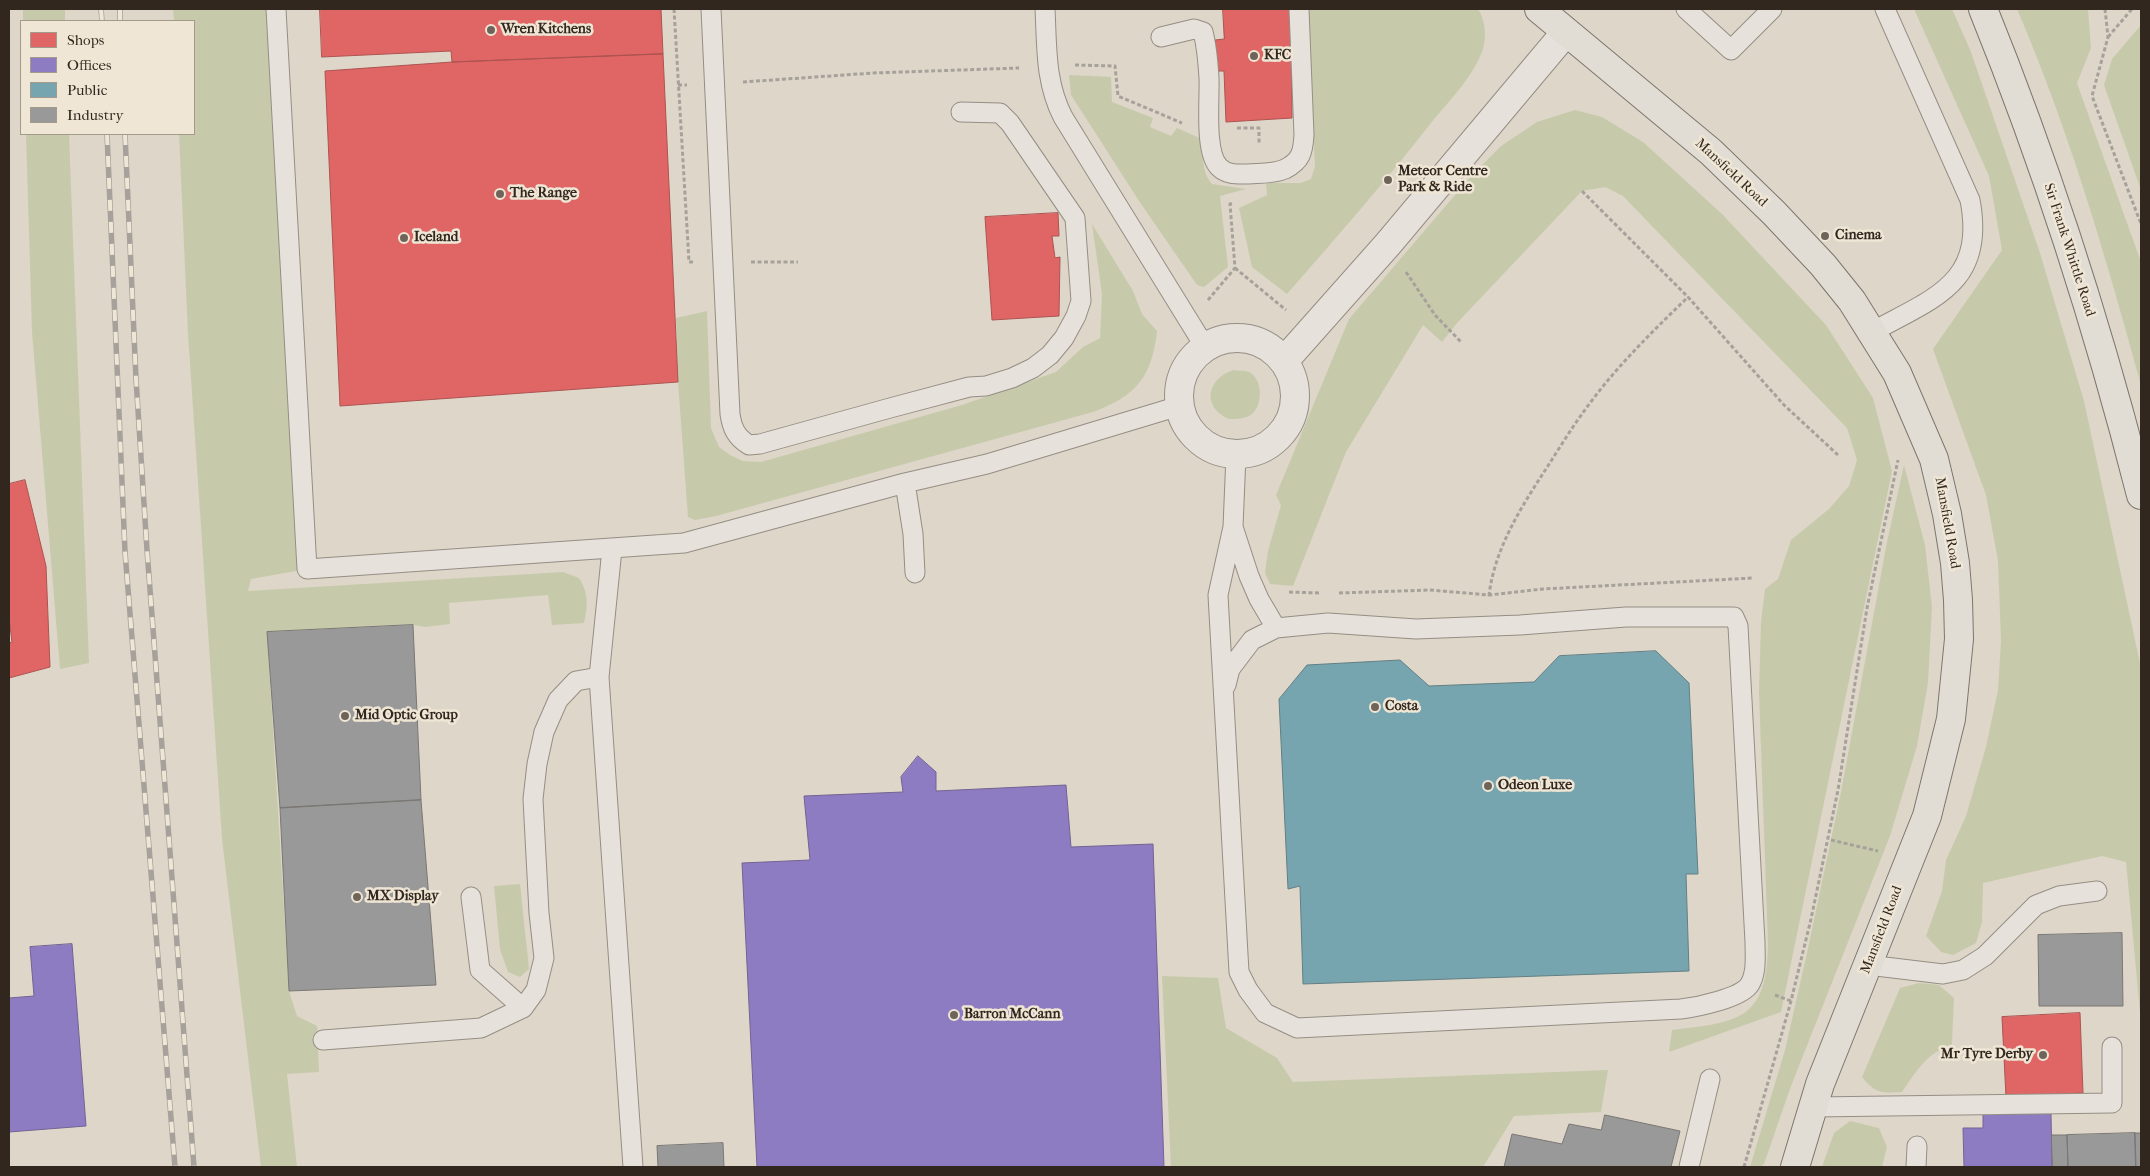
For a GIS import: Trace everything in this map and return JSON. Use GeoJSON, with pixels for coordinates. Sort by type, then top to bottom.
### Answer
{"type":"FeatureCollection","features":[{"type":"Feature","properties":{"kind":"main road","name":"Mansfield Road"},"geometry":{"type":"LineString","coordinates":[[1539,9],[1711,152],[1744,183],[1823,265],[1852,301],[1897,373],[1934,459],[1952,536],[1956,572],[1959,639],[1951,719],[1927,816],[1820,1084],[1795,1167]]}},
{"type":"Feature","properties":{"kind":"main road","name":"Sir Frank Whittle Road"},"geometry":{"type":"LineString","coordinates":[[1983,9],[2012,84],[2087,301],[2118,406],[2141,495]]}},
{"type":"Feature","properties":{"kind":"street"},"geometry":{"type":"LineString","coordinates":[[1284,360],[1388,244],[1566,32]]}},
{"type":"Feature","properties":{"kind":"street"},"geometry":{"type":"LineString","coordinates":[[1239,337],[1256,340],[1272,348],[1284,360],[1293,377],[1296,395],[1294,414],[1285,431],[1271,444],[1255,452],[1236,455],[1216,451],[1199,441],[1186,425],[1179,406],[1181,379],[1186,366],[1205,347],[1221,339],[1239,337]]}},
{"type":"Feature","properties":{"kind":"lane"},"geometry":{"type":"LineString","coordinates":[[276,9],[307,569],[684,543],[905,483],[987,464],[1179,406]]}},
{"type":"Feature","properties":{"kind":"lane"},"geometry":{"type":"LineString","coordinates":[[711,9],[730,414],[732,426],[741,440],[749,444],[760,444],[969,388],[986,386],[1033,368],[1050,355],[1064,338],[1076,316],[1081,301],[1075,218],[1010,123],[1000,113],[961,112]]}},
{"type":"Feature","properties":{"kind":"lane"},"geometry":{"type":"LineString","coordinates":[[1045,9],[1048,66],[1053,98],[1205,347]]}},
{"type":"Feature","properties":{"kind":"lane"},"geometry":{"type":"LineString","coordinates":[[1161,38],[1194,29],[1203,32],[1209,76],[1211,148],[1214,161],[1220,169],[1229,174],[1280,171],[1297,162],[1303,153],[1299,9]]}},
{"type":"Feature","properties":{"kind":"lane"},"geometry":{"type":"LineString","coordinates":[[1686,9],[1731,50],[1772,9]]}},
{"type":"Feature","properties":{"kind":"lane"},"geometry":{"type":"LineString","coordinates":[[1872,332],[1938,296],[1952,284],[1966,266],[1973,236],[1970,200],[1885,9]]}},
{"type":"Feature","properties":{"kind":"lane"},"geometry":{"type":"LineString","coordinates":[[1224,693],[1230,669],[1252,640],[1276,628],[1328,623],[1416,629],[1626,617],[1734,617],[1738,626],[1755,942],[1755,969],[1750,984],[1746,989],[1714,1003],[1681,1009],[1652,1011],[1297,1028],[1265,1014],[1248,990],[1239,972],[1218,595],[1233,527],[1236,455]]}},
{"type":"Feature","properties":{"kind":"lane"},"geometry":{"type":"LineString","coordinates":[[905,483],[913,534],[916,573]]}},
{"type":"Feature","properties":{"kind":"lane"},"geometry":{"type":"LineString","coordinates":[[1233,527],[1249,576],[1276,628]]}},
{"type":"Feature","properties":{"kind":"lane"},"geometry":{"type":"LineString","coordinates":[[612,549],[598,677],[633,1167]]}},
{"type":"Feature","properties":{"kind":"lane"},"geometry":{"type":"LineString","coordinates":[[323,1040],[481,1028],[523,1008],[536,990],[544,958],[539,913],[533,800],[537,764],[544,732],[558,700],[576,681],[598,677]]}},
{"type":"Feature","properties":{"kind":"lane"},"geometry":{"type":"LineString","coordinates":[[1868,965],[1943,974],[1963,970],[1985,956],[2036,904],[2059,896],[2097,891]]}},
{"type":"Feature","properties":{"kind":"lane"},"geometry":{"type":"LineString","coordinates":[[471,897],[480,970],[523,1008]]}},
{"type":"Feature","properties":{"kind":"lane"},"geometry":{"type":"LineString","coordinates":[[1814,1107],[2112,1102],[2112,1047]]}},
{"type":"Feature","properties":{"kind":"lane"},"geometry":{"type":"LineString","coordinates":[[1689,1167],[1710,1079]]}},
{"type":"Feature","properties":{"kind":"lane"},"geometry":{"type":"LineString","coordinates":[[1916,1167],[1917,1146]]}},
{"type":"Feature","properties":{"kind":"path"},"geometry":{"type":"LineString","coordinates":[[2105,9],[2108,37],[2092,96],[2141,224]]}},
{"type":"Feature","properties":{"kind":"path"},"geometry":{"type":"LineString","coordinates":[[2108,37],[2132,9]]}},
{"type":"Feature","properties":{"kind":"path"},"geometry":{"type":"LineString","coordinates":[[715,84],[863,74],[1048,66]]}},
{"type":"Feature","properties":{"kind":"path"},"geometry":{"type":"LineString","coordinates":[[1582,191],[1688,297],[1784,405],[1838,455]]}},
{"type":"Feature","properties":{"kind":"path"},"geometry":{"type":"LineString","coordinates":[[1188,320],[1214,294],[1235,268],[1230,204],[1238,201]]}},
{"type":"Feature","properties":{"kind":"path"},"geometry":{"type":"LineString","coordinates":[[1388,244],[1435,315],[1462,343]]}},
{"type":"Feature","properties":{"kind":"path"},"geometry":{"type":"LineString","coordinates":[[1235,268],[1274,302],[1312,330]]}},
{"type":"Feature","properties":{"kind":"path"},"geometry":{"type":"LineString","coordinates":[[1487,626],[1489,594],[1498,559],[1521,510],[1589,404],[1643,340],[1688,297]]}},
{"type":"Feature","properties":{"kind":"path"},"geometry":{"type":"LineString","coordinates":[[1744,1167],[1791,1001],[1811,919],[1838,790],[1867,608],[1900,453]]}},
{"type":"Feature","properties":{"kind":"path"},"geometry":{"type":"LineString","coordinates":[[1338,593],[1430,590],[1489,594],[1552,588],[1753,578]]}},
{"type":"Feature","properties":{"kind":"path"},"geometry":{"type":"LineString","coordinates":[[1256,592],[1329,593]]}},
{"type":"Feature","properties":{"kind":"path"},"geometry":{"type":"LineString","coordinates":[[1832,840],[1910,859]]}},
{"type":"Feature","properties":{"kind":"green space"},"geometry":{"type":"Polygon","coordinates":[[[23,9],[65,9],[65,20],[23,20],[23,9]]]}},
{"type":"Feature","properties":{"kind":"green space"},"geometry":{"type":"Polygon","coordinates":[[[173,9],[267,9],[307,569],[251,579],[248,591],[563,572],[579,578],[585,589],[587,600],[584,623],[552,625],[548,595],[449,603],[450,624],[425,627],[413,625],[267,632],[289,991],[297,1016],[317,1026],[319,1072],[287,1074],[297,1167],[261,1167],[222,839],[188,334],[179,135],[195,135],[195,20],[174,20],[173,9]]]}},
{"type":"Feature","properties":{"kind":"green space"},"geometry":{"type":"Polygon","coordinates":[[[1306,9],[1478,9],[1484,23],[1485,39],[1483,49],[1474,69],[1460,88],[1342,231],[1287,294],[1252,267],[1239,208],[1267,195],[1266,183],[1301,183],[1311,179],[1315,166],[1306,9]]]}},
{"type":"Feature","properties":{"kind":"green space"},"geometry":{"type":"Polygon","coordinates":[[[1914,9],[1952,9],[1971,52],[2040,253],[2084,401],[2141,668],[2141,1023],[2126,862],[2102,856],[1983,883],[1982,922],[1976,943],[1953,955],[1941,952],[1926,936],[1942,891],[1946,860],[1966,816],[1986,747],[1998,690],[2001,641],[1998,561],[1986,495],[1933,349],[2002,250],[1989,176],[1914,9]]]}},
{"type":"Feature","properties":{"kind":"green space"},"geometry":{"type":"Polygon","coordinates":[[[2017,9],[2088,9],[2091,48],[2077,83],[2141,262],[2141,385],[2114,289],[2070,147],[2017,9]]]}},
{"type":"Feature","properties":{"kind":"green space"},"geometry":{"type":"Polygon","coordinates":[[[2141,25],[2141,190],[2104,85],[2112,59],[2141,25]]]}},
{"type":"Feature","properties":{"kind":"green space"},"geometry":{"type":"Polygon","coordinates":[[[1069,75],[1111,77],[1112,102],[1153,118],[1150,127],[1171,136],[1177,128],[1204,140],[1204,169],[1212,184],[1246,189],[1220,196],[1228,267],[1204,287],[1197,285],[1139,201],[1071,95],[1069,75]]]}},
{"type":"Feature","properties":{"kind":"green space"},"geometry":{"type":"Polygon","coordinates":[[[1575,110],[1602,117],[1643,142],[1722,214],[1826,325],[1873,398],[1892,471],[1781,1012],[1669,1052],[1672,1030],[1731,1020],[1744,1013],[1755,1003],[1762,989],[1768,944],[1759,692],[1761,622],[1765,589],[1778,579],[1791,540],[1829,509],[1849,486],[1857,460],[1847,428],[1623,196],[1605,187],[1582,191],[1457,323],[1442,342],[1423,325],[1346,452],[1293,586],[1270,584],[1265,573],[1268,551],[1281,505],[1276,495],[1349,319],[1473,174],[1501,146],[1537,122],[1575,110]]]}},
{"type":"Feature","properties":{"kind":"green space"},"geometry":{"type":"Polygon","coordinates":[[[26,135],[69,135],[89,663],[60,669],[32,332],[26,135]]]}},
{"type":"Feature","properties":{"kind":"green space"},"geometry":{"type":"Polygon","coordinates":[[[1092,224],[1133,291],[1142,314],[1157,331],[1155,347],[1146,373],[1131,391],[1120,399],[1093,412],[716,516],[695,520],[688,517],[678,382],[676,318],[707,311],[711,428],[719,447],[730,455],[743,461],[761,462],[962,405],[1056,372],[1083,347],[1100,338],[1102,294],[1092,224]]]}},
{"type":"Feature","properties":{"kind":"green space"},"geometry":{"type":"Polygon","coordinates":[[[1233,370],[1247,371],[1254,375],[1260,392],[1260,399],[1256,410],[1249,416],[1238,419],[1229,419],[1220,414],[1214,408],[1211,401],[1213,387],[1217,380],[1233,370]]]}},
{"type":"Feature","properties":{"kind":"green space"},"geometry":{"type":"Polygon","coordinates":[[[1904,465],[1925,545],[1932,607],[1928,683],[1917,746],[1890,836],[1791,1086],[1764,1164],[1760,1167],[1750,1167],[1785,1050],[1807,953],[1841,792],[1887,542],[1904,465]]]}},
{"type":"Feature","properties":{"kind":"green space"},"geometry":{"type":"Polygon","coordinates":[[[520,884],[529,969],[520,977],[508,972],[500,949],[494,886],[520,884]]]}},
{"type":"Feature","properties":{"kind":"green space"},"geometry":{"type":"Polygon","coordinates":[[[1162,976],[1218,978],[1226,1028],[1277,1058],[1293,1082],[1608,1070],[1601,1112],[1514,1116],[1483,1167],[1171,1167],[1162,976]]]}},
{"type":"Feature","properties":{"kind":"green space"},"geometry":{"type":"Polygon","coordinates":[[[1919,983],[1939,985],[1954,998],[1952,1044],[1935,1052],[1923,1063],[1902,1092],[1879,1091],[1871,1087],[1862,1077],[1900,988],[1919,983]]]}},
{"type":"Feature","properties":{"kind":"green space"},"geometry":{"type":"Polygon","coordinates":[[[1850,1121],[1879,1128],[1887,1147],[1882,1167],[1822,1167],[1834,1133],[1850,1121]]]}},
{"type":"Feature","properties":{"kind":"building: Shops","name":"Wren Kitchens"},"geometry":{"type":"Polygon","coordinates":[[[320,9],[661,9],[663,54],[452,62],[451,51],[322,57],[320,9]]]}},
{"type":"Feature","properties":{"kind":"building: Shops","name":"KFC"},"geometry":{"type":"Polygon","coordinates":[[[1223,9],[1291,9],[1292,118],[1226,122],[1224,71],[1216,71],[1215,40],[1224,39],[1223,9]]]}},
{"type":"Feature","properties":{"kind":"building: Shops","name":"The Range"},"geometry":{"type":"Polygon","coordinates":[[[663,54],[678,382],[340,406],[325,71],[452,62],[663,54]]]}},
{"type":"Feature","properties":{"kind":"building: Shops"},"geometry":{"type":"Polygon","coordinates":[[[1058,213],[1059,236],[1052,236],[1055,258],[1060,257],[1059,316],[992,320],[985,217],[1058,213]]]}},
{"type":"Feature","properties":{"kind":"building: Shops"},"geometry":{"type":"Polygon","coordinates":[[[25,480],[46,566],[50,667],[9,678],[9,643],[12,642],[9,618],[9,484],[25,480]]]}},
{"type":"Feature","properties":{"kind":"building: Shops","name":"Mr Tyre Derby"},"geometry":{"type":"Polygon","coordinates":[[[2080,1013],[2083,1093],[2006,1097],[2002,1017],[2080,1013]]]}},
{"type":"Feature","properties":{"kind":"building: Offices","name":"Barron McCann"},"geometry":{"type":"Polygon","coordinates":[[[918,756],[936,772],[936,791],[1066,785],[1071,847],[1153,844],[1164,1167],[757,1167],[742,863],[810,860],[804,796],[903,792],[901,777],[918,756]]]}},
{"type":"Feature","properties":{"kind":"building: Offices"},"geometry":{"type":"Polygon","coordinates":[[[72,944],[86,1126],[9,1132],[9,998],[34,996],[30,947],[72,944]]]}},
{"type":"Feature","properties":{"kind":"building: Offices"},"geometry":{"type":"Polygon","coordinates":[[[2051,1114],[2052,1167],[1964,1167],[1963,1128],[1983,1128],[1983,1115],[2051,1114]]]}},
{"type":"Feature","properties":{"kind":"building: Public","name":"Odeon Luxe"},"geometry":{"type":"Polygon","coordinates":[[[1656,651],[1689,683],[1698,874],[1686,874],[1689,971],[1303,984],[1300,886],[1288,889],[1279,699],[1307,665],[1400,660],[1429,686],[1534,682],[1559,656],[1656,651]]]}},
{"type":"Feature","properties":{"kind":"building: Industry","name":"Mid Optic Group"},"geometry":{"type":"Polygon","coordinates":[[[413,625],[421,800],[280,808],[267,632],[413,625]]]}},
{"type":"Feature","properties":{"kind":"building: Industry","name":"MX Display"},"geometry":{"type":"Polygon","coordinates":[[[421,800],[436,985],[289,991],[280,808],[421,800]]]}},
{"type":"Feature","properties":{"kind":"building: Industry"},"geometry":{"type":"Polygon","coordinates":[[[2122,933],[2123,1006],[2039,1006],[2038,935],[2122,933]]]}},
{"type":"Feature","properties":{"kind":"building: Industry"},"geometry":{"type":"Polygon","coordinates":[[[1605,1115],[1680,1131],[1671,1167],[1504,1167],[1512,1134],[1562,1144],[1569,1124],[1601,1130],[1605,1115]]]}},
{"type":"Feature","properties":{"kind":"building: Industry"},"geometry":{"type":"Polygon","coordinates":[[[2135,1133],[2141,1133],[2141,1167],[2136,1167],[2135,1133]]]}},
{"type":"Feature","properties":{"kind":"building: Industry"},"geometry":{"type":"Polygon","coordinates":[[[2135,1133],[2136,1167],[2068,1167],[2067,1135],[2135,1133]]]}},
{"type":"Feature","properties":{"kind":"building: Industry"},"geometry":{"type":"Polygon","coordinates":[[[2052,1135],[2067,1135],[2068,1167],[2053,1167],[2052,1135]]]}},
{"type":"Feature","properties":{"kind":"building: Industry"},"geometry":{"type":"Polygon","coordinates":[[[723,1143],[724,1167],[658,1167],[657,1146],[723,1143]]]}},
{"type":"Feature","properties":{"kind":"railway"},"geometry":{"type":"LineString","coordinates":[[101,9],[102,20]]}},
{"type":"Feature","properties":{"kind":"railway"},"geometry":{"type":"LineString","coordinates":[[120,9],[120,20]]}},
{"type":"Feature","properties":{"kind":"railway"},"geometry":{"type":"LineString","coordinates":[[107,135],[125,552],[175,1167]]}},
{"type":"Feature","properties":{"kind":"railway"},"geometry":{"type":"LineString","coordinates":[[125,135],[136,379],[147,550],[194,1167]]}},
{"type":"Feature","properties":{"kind":"place","name":"Wren Kitchens"},"geometry":{"type":"Point","coordinates":[491,30]}},
{"type":"Feature","properties":{"kind":"place","name":"KFC"},"geometry":{"type":"Point","coordinates":[1254,56]}},
{"type":"Feature","properties":{"kind":"place","name":"Meteor Centre Park & Ride"},"geometry":{"type":"Point","coordinates":[1388,180]}},
{"type":"Feature","properties":{"kind":"place","name":"The Range"},"geometry":{"type":"Point","coordinates":[500,194]}},
{"type":"Feature","properties":{"kind":"place","name":"Cinema"},"geometry":{"type":"Point","coordinates":[1825,236]}},
{"type":"Feature","properties":{"kind":"place","name":"Iceland"},"geometry":{"type":"Point","coordinates":[404,238]}},
{"type":"Feature","properties":{"kind":"place","name":"Costa"},"geometry":{"type":"Point","coordinates":[1375,707]}},
{"type":"Feature","properties":{"kind":"place","name":"Mid Optic Group"},"geometry":{"type":"Point","coordinates":[345,716]}},
{"type":"Feature","properties":{"kind":"place","name":"Odeon Luxe"},"geometry":{"type":"Point","coordinates":[1488,786]}},
{"type":"Feature","properties":{"kind":"place","name":"MX Display"},"geometry":{"type":"Point","coordinates":[357,897]}},
{"type":"Feature","properties":{"kind":"place","name":"Barron McCann"},"geometry":{"type":"Point","coordinates":[954,1015]}},
{"type":"Feature","properties":{"kind":"place","name":"Mr Tyre Derby"},"geometry":{"type":"Point","coordinates":[2043,1055]}}]}
